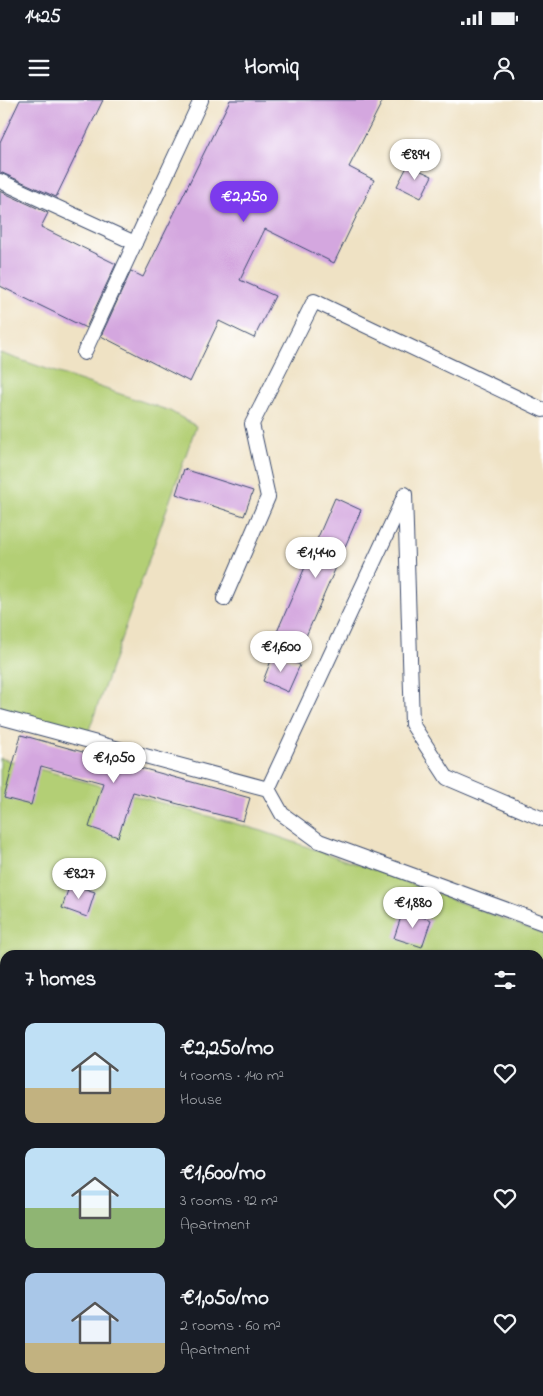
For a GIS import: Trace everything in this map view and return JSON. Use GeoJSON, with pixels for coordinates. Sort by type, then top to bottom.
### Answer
{"type":"FeatureCollection","features":[{"type":"Feature","properties":{"kind":"lane"},"geometry":{"type":"LineString","coordinates":[[84,353],[201,100]]}},
{"type":"Feature","properties":{"kind":"lane"},"geometry":{"type":"LineString","coordinates":[[0,181],[135,243]]}},
{"type":"Feature","properties":{"kind":"lane"},"geometry":{"type":"LineString","coordinates":[[224,599],[268,497],[252,424],[314,300],[543,410]]}},
{"type":"Feature","properties":{"kind":"lane"},"geometry":{"type":"LineString","coordinates":[[268,789],[405,494],[412,724],[447,778],[543,819]]}},
{"type":"Feature","properties":{"kind":"lane"},"geometry":{"type":"LineString","coordinates":[[0,717],[268,789],[282,814],[319,841],[543,923]]}},
{"type":"Feature","properties":{"kind":"green space"},"geometry":{"type":"Polygon","coordinates":[[[0,353],[170,411],[196,426],[88,733],[0,709],[0,353]]]}},
{"type":"Feature","properties":{"kind":"green space"},"geometry":{"type":"Polygon","coordinates":[[[0,758],[262,831],[393,877],[543,934],[543,950],[0,950],[0,758]]]}},
{"type":"Feature","properties":{"kind":"building"},"geometry":{"type":"Polygon","coordinates":[[[20,100],[103,100],[56,197],[0,172],[0,142],[20,100]]]}},
{"type":"Feature","properties":{"kind":"building"},"geometry":{"type":"Polygon","coordinates":[[[230,100],[383,100],[349,167],[374,180],[334,263],[265,229],[240,280],[275,296],[254,338],[219,321],[190,382],[101,336],[131,271],[143,277],[230,100]]]}},
{"type":"Feature","properties":{"kind":"building"},"geometry":{"type":"Polygon","coordinates":[[[408,165],[432,176],[421,198],[397,186],[408,165]]]}},
{"type":"Feature","properties":{"kind":"building"},"geometry":{"type":"Polygon","coordinates":[[[0,191],[48,213],[41,227],[116,264],[86,328],[0,286],[0,191]]]}},
{"type":"Feature","properties":{"kind":"building"},"geometry":{"type":"Polygon","coordinates":[[[184,469],[253,491],[244,516],[176,494],[184,469]]]}},
{"type":"Feature","properties":{"kind":"building"},"geometry":{"type":"Polygon","coordinates":[[[335,498],[361,510],[296,659],[270,648],[335,498]]]}},
{"type":"Feature","properties":{"kind":"building"},"geometry":{"type":"Polygon","coordinates":[[[274,653],[300,665],[288,692],[263,681],[274,653]]]}},
{"type":"Feature","properties":{"kind":"building"},"geometry":{"type":"Polygon","coordinates":[[[21,735],[250,798],[243,821],[133,792],[118,837],[89,827],[103,783],[41,766],[31,805],[4,798],[21,735]]]}},
{"type":"Feature","properties":{"kind":"building"},"geometry":{"type":"Polygon","coordinates":[[[70,884],[95,892],[87,917],[62,908],[70,884]]]}},
{"type":"Feature","properties":{"kind":"building"},"geometry":{"type":"Polygon","coordinates":[[[403,911],[431,920],[422,947],[394,938],[403,911]]]}}]}
